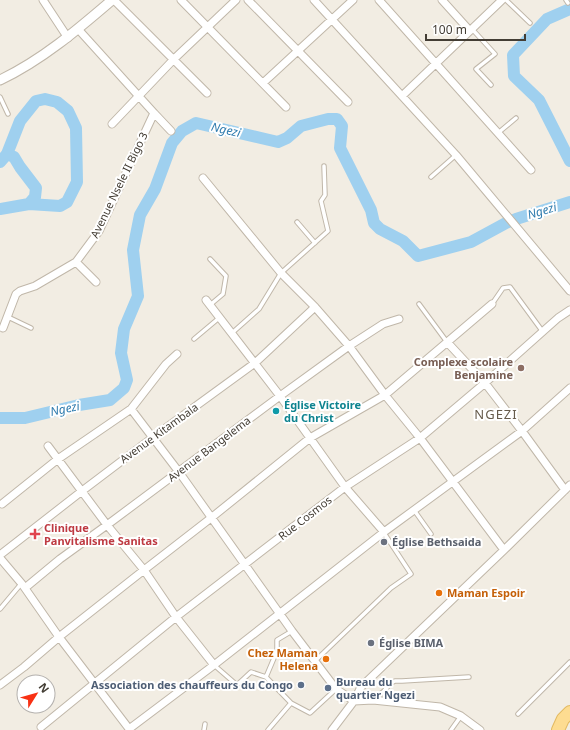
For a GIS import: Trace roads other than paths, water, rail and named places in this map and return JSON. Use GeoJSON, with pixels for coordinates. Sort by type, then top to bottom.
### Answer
{"type":"FeatureCollection","features":[{"type":"Feature","properties":{"kind":"main road"},"geometry":{"type":"LineString","coordinates":[[558,730],[563,719],[570,712]]}},
{"type":"Feature","properties":{"kind":"street"},"geometry":{"type":"LineString","coordinates":[[43,0],[68,38]]}},
{"type":"Feature","properties":{"kind":"street"},"geometry":{"type":"LineString","coordinates":[[0,80],[12,75],[68,38],[113,0],[207,93]]}},
{"type":"Feature","properties":{"kind":"street"},"geometry":{"type":"LineString","coordinates":[[181,0],[286,107]]}},
{"type":"Feature","properties":{"kind":"street"},"geometry":{"type":"LineString","coordinates":[[112,124],[174,59],[236,0]]}},
{"type":"Feature","properties":{"kind":"street"},"geometry":{"type":"LineString","coordinates":[[248,0],[348,102]]}},
{"type":"Feature","properties":{"kind":"street"},"geometry":{"type":"LineString","coordinates":[[314,0],[456,155],[570,291]]}},
{"type":"Feature","properties":{"kind":"street"},"geometry":{"type":"LineString","coordinates":[[263,83],[353,0]]}},
{"type":"Feature","properties":{"kind":"street"},"geometry":{"type":"LineString","coordinates":[[379,0],[531,170]]}},
{"type":"Feature","properties":{"kind":"street"},"geometry":{"type":"LineString","coordinates":[[442,0],[471,30]]}},
{"type":"Feature","properties":{"kind":"street"},"geometry":{"type":"LineString","coordinates":[[402,96],[502,0]]}},
{"type":"Feature","properties":{"kind":"street"},"geometry":{"type":"LineString","coordinates":[[78,30],[171,131]]}},
{"type":"Feature","properties":{"kind":"street","name":"Avenue Nsele II Bigo 3"},"geometry":{"type":"LineString","coordinates":[[3,328],[16,294],[20,291],[35,286],[76,262],[99,231],[154,113]]}},
{"type":"Feature","properties":{"kind":"street"},"geometry":{"type":"LineString","coordinates":[[203,178],[281,273],[315,307],[349,346],[504,550]]}},
{"type":"Feature","properties":{"kind":"street"},"geometry":{"type":"LineString","coordinates":[[76,262],[96,282]]}},
{"type":"Feature","properties":{"kind":"street"},"geometry":{"type":"LineString","coordinates":[[208,303],[280,396],[345,487],[384,532]]}},
{"type":"Feature","properties":{"kind":"street"},"geometry":{"type":"LineString","coordinates":[[0,685],[144,570],[212,518],[310,438],[385,395],[492,304]]}},
{"type":"Feature","properties":{"kind":"street","name":"Avenue Kitambala"},"geometry":{"type":"LineString","coordinates":[[0,557],[82,491],[255,363],[315,307]]}},
{"type":"Feature","properties":{"kind":"street","name":"Rue Cosmos"},"geometry":{"type":"LineString","coordinates":[[41,727],[176,617],[345,487],[420,438],[558,318],[570,310]]}},
{"type":"Feature","properties":{"kind":"street","name":"Avenue Bangelema"},"geometry":{"type":"LineString","coordinates":[[23,586],[349,346],[383,324],[399,319]]}},
{"type":"Feature","properties":{"kind":"street"},"geometry":{"type":"LineString","coordinates":[[332,730],[354,701],[361,687],[568,488],[484,383],[447,342]]}},
{"type":"Feature","properties":{"kind":"street"},"geometry":{"type":"LineString","coordinates":[[2,504],[58,459],[131,409],[166,364],[176,354]]}},
{"type":"Feature","properties":{"kind":"street"},"geometry":{"type":"LineString","coordinates":[[0,557],[130,729],[384,532],[522,431],[570,388]]}},
{"type":"Feature","properties":{"kind":"street"},"geometry":{"type":"LineString","coordinates":[[131,409],[179,472],[292,631],[336,689],[354,701],[373,700],[440,707],[461,716],[480,730]]}},
{"type":"Feature","properties":{"kind":"street"},"geometry":{"type":"LineString","coordinates":[[48,446],[107,525],[144,570],[176,617],[214,665]]}},
{"type":"Feature","properties":{"kind":"lane"},"geometry":{"type":"LineString","coordinates":[[506,0],[530,23]]}},
{"type":"Feature","properties":{"kind":"lane"},"geometry":{"type":"LineString","coordinates":[[471,30],[495,54],[476,69],[491,85]]}},
{"type":"Feature","properties":{"kind":"lane"},"geometry":{"type":"LineString","coordinates":[[0,97],[8,114]]}},
{"type":"Feature","properties":{"kind":"lane"},"geometry":{"type":"LineString","coordinates":[[498,133],[516,118]]}},
{"type":"Feature","properties":{"kind":"lane"},"geometry":{"type":"LineString","coordinates":[[431,177],[456,155]]}},
{"type":"Feature","properties":{"kind":"lane"},"geometry":{"type":"LineString","coordinates":[[232,333],[259,309],[281,273],[328,231],[321,201],[325,195],[324,166]]}},
{"type":"Feature","properties":{"kind":"lane"},"geometry":{"type":"LineString","coordinates":[[297,222],[315,243]]}},
{"type":"Feature","properties":{"kind":"lane"},"geometry":{"type":"LineString","coordinates":[[208,303],[223,294],[226,276],[210,259]]}},
{"type":"Feature","properties":{"kind":"lane"},"geometry":{"type":"LineString","coordinates":[[492,304],[503,288],[510,287],[543,332]]}},
{"type":"Feature","properties":{"kind":"lane"},"geometry":{"type":"LineString","coordinates":[[419,304],[447,342]]}},
{"type":"Feature","properties":{"kind":"lane"},"geometry":{"type":"LineString","coordinates":[[8,317],[31,328]]}},
{"type":"Feature","properties":{"kind":"lane"},"geometry":{"type":"LineString","coordinates":[[194,339],[220,318]]}},
{"type":"Feature","properties":{"kind":"lane"},"geometry":{"type":"LineString","coordinates":[[414,510],[432,534]]}},
{"type":"Feature","properties":{"kind":"lane"},"geometry":{"type":"LineString","coordinates":[[315,661],[391,588],[411,574],[384,532]]}},
{"type":"Feature","properties":{"kind":"lane"},"geometry":{"type":"LineString","coordinates":[[0,609],[23,586]]}},
{"type":"Feature","properties":{"kind":"lane"},"geometry":{"type":"LineString","coordinates":[[266,677],[277,651],[277,640],[292,631]]}},
{"type":"Feature","properties":{"kind":"lane"},"geometry":{"type":"LineString","coordinates":[[518,714],[570,662]]}},
{"type":"Feature","properties":{"kind":"lane"},"geometry":{"type":"LineString","coordinates":[[214,665],[237,685],[251,672],[266,677],[291,703],[310,713],[336,689]]}},
{"type":"Feature","properties":{"kind":"lane"},"geometry":{"type":"LineString","coordinates":[[373,700],[395,681],[469,676]]}},
{"type":"Feature","properties":{"kind":"lane"},"geometry":{"type":"LineString","coordinates":[[268,730],[291,703]]}},
{"type":"Feature","properties":{"kind":"lane"},"geometry":{"type":"LineString","coordinates":[[451,730],[461,716]]}},
{"type":"Feature","properties":{"kind":"lane"},"geometry":{"type":"LineString","coordinates":[[204,730],[205,724]]}},
{"type":"Feature","properties":{"kind":"waterway","name":"Ngezi"},"geometry":{"type":"LineString","coordinates":[[570,9],[547,19],[513,55],[514,76],[539,100],[570,161]]}},
{"type":"Feature","properties":{"kind":"waterway","name":"Ngezi"},"geometry":{"type":"LineString","coordinates":[[0,162],[7,154],[20,121],[36,101],[45,99],[57,102],[68,111],[76,128],[77,182],[67,202],[60,206],[29,204],[0,209]]}},
{"type":"Feature","properties":{"kind":"waterway","name":"Ngezi"},"geometry":{"type":"LineString","coordinates":[[0,418],[25,418],[79,405],[110,400],[124,388],[127,380],[121,353],[124,329],[138,296],[133,250],[140,215],[155,189],[172,143],[182,131],[196,123],[278,142],[287,138],[301,126],[328,119],[337,119],[342,126],[340,148],[371,210],[374,223],[380,229],[403,241],[418,256],[471,242],[506,223],[570,202]]}},
{"type":"Feature","properties":{"kind":"waterway"},"geometry":{"type":"LineString","coordinates":[[7,154],[14,157],[36,188],[35,197],[29,204]]}},
{"type":"Feature","properties":{"kind":"place","name":"Complexe scolaire Benjamine"},"geometry":{"type":"Point","coordinates":[521,368]}},
{"type":"Feature","properties":{"kind":"place","name":"Église Victoire du Christ"},"geometry":{"type":"Point","coordinates":[276,411]}},
{"type":"Feature","properties":{"kind":"place","name":"Clinique Panvitalisme Sanitas"},"geometry":{"type":"Point","coordinates":[35,534]}},
{"type":"Feature","properties":{"kind":"place","name":"Église Bethsaida"},"geometry":{"type":"Point","coordinates":[384,542]}},
{"type":"Feature","properties":{"kind":"place","name":"Maman Espoir"},"geometry":{"type":"Point","coordinates":[439,593]}},
{"type":"Feature","properties":{"kind":"place","name":"Église BIMA"},"geometry":{"type":"Point","coordinates":[371,643]}},
{"type":"Feature","properties":{"kind":"place","name":"Chez Maman Helena"},"geometry":{"type":"Point","coordinates":[326,659]}},
{"type":"Feature","properties":{"kind":"place","name":"Association des chauffeurs du Congo"},"geometry":{"type":"Point","coordinates":[301,685]}},
{"type":"Feature","properties":{"kind":"place","name":"Bureau du quartier Ngezi"},"geometry":{"type":"Point","coordinates":[328,688]}},
{"type":"Feature","properties":{"kind":"district","name":"NGEZI"},"geometry":{"type":"Point","coordinates":[496,414]}}]}
